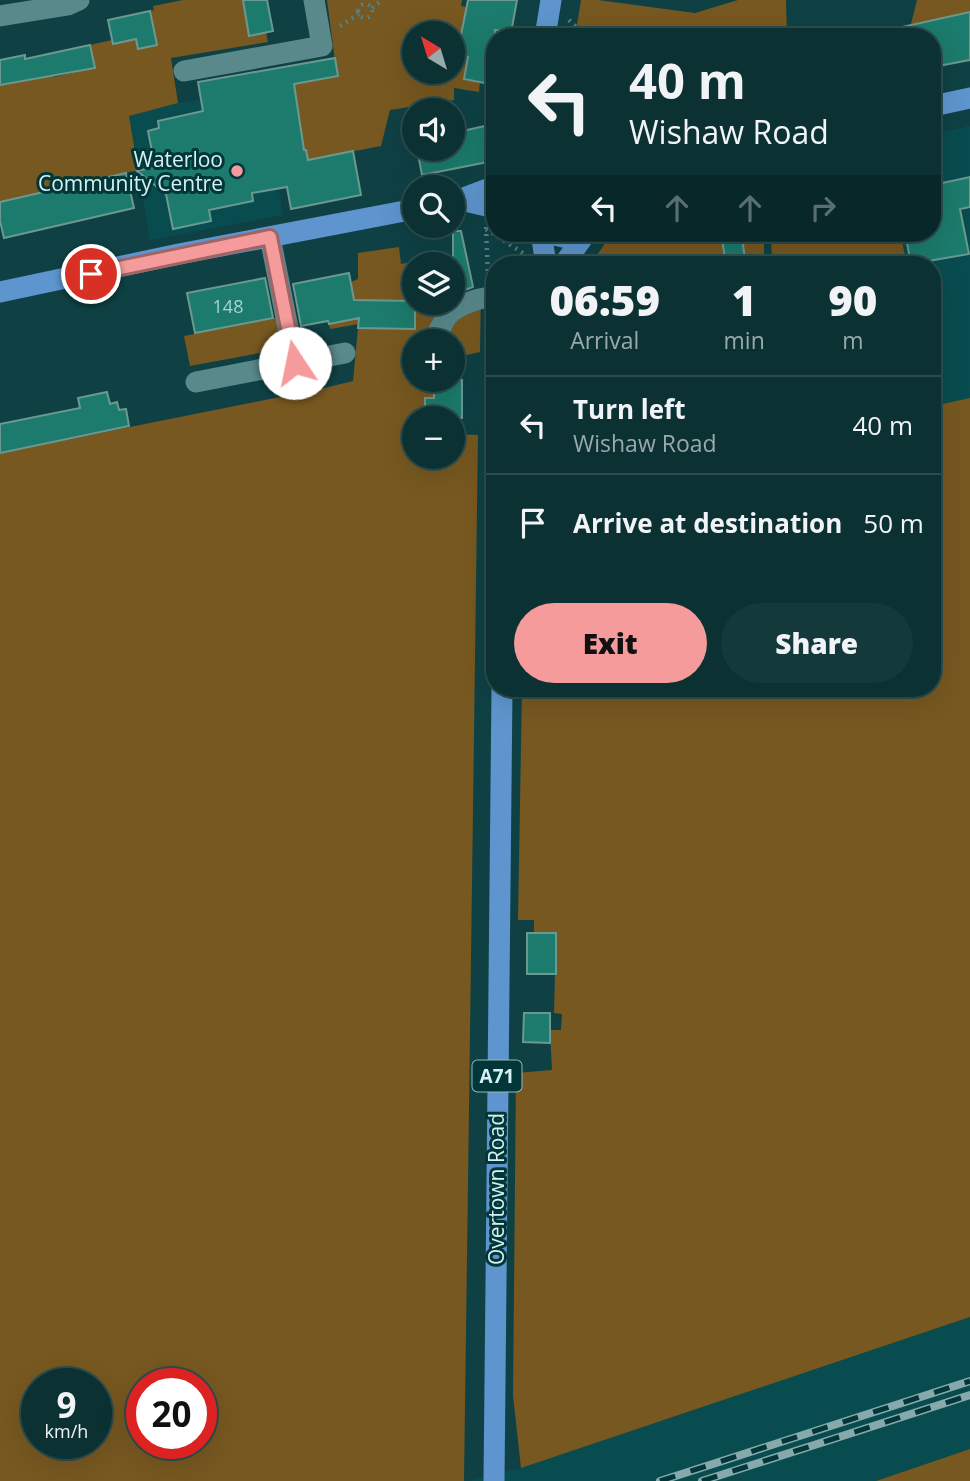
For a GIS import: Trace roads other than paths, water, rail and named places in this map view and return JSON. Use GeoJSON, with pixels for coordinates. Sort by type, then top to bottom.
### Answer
{"type":"FeatureCollection","features":[{"type":"Feature","properties":{"kind":"main road"},"geometry":{"type":"LineString","coordinates":[[546,28],[551,0]]}},
{"type":"Feature","properties":{"kind":"main road"},"geometry":{"type":"LineString","coordinates":[[941,104],[970,98]]}},
{"type":"Feature","properties":{"kind":"main road"},"geometry":{"type":"LineString","coordinates":[[465,198],[486,190]]}},
{"type":"Feature","properties":{"kind":"main road"},"geometry":{"type":"LineString","coordinates":[[465,202],[486,206]]}},
{"type":"Feature","properties":{"kind":"main road"},"geometry":{"type":"LineString","coordinates":[[0,292],[402,212]]}},
{"type":"Feature","properties":{"kind":"main road","name":"Overtown Road"},"geometry":{"type":"LineString","coordinates":[[494,1473],[502,697]]}},
{"type":"Feature","properties":{"kind":"street"},"geometry":{"type":"LineString","coordinates":[[0,16],[68,5],[79,0]]}},
{"type":"Feature","properties":{"kind":"street"},"geometry":{"type":"LineString","coordinates":[[184,71],[322,46],[314,0]]}},
{"type":"Feature","properties":{"kind":"street"},"geometry":{"type":"LineString","coordinates":[[270,237],[295,363]]}},
{"type":"Feature","properties":{"kind":"street"},"geometry":{"type":"LineString","coordinates":[[440,329],[449,313],[486,296]]}},
{"type":"Feature","properties":{"kind":"street"},"geometry":{"type":"LineString","coordinates":[[196,382],[345,353]]}},
{"type":"Feature","properties":{"kind":"railway"},"geometry":{"type":"LineString","coordinates":[[660,1481],[970,1381]]}},
{"type":"Feature","properties":{"kind":"railway"},"geometry":{"type":"LineString","coordinates":[[702,1481],[970,1395]]}},
{"type":"Feature","properties":{"kind":"place","name":"Waterloo Community Centre"},"geometry":{"type":"Point","coordinates":[237,171]}}]}
